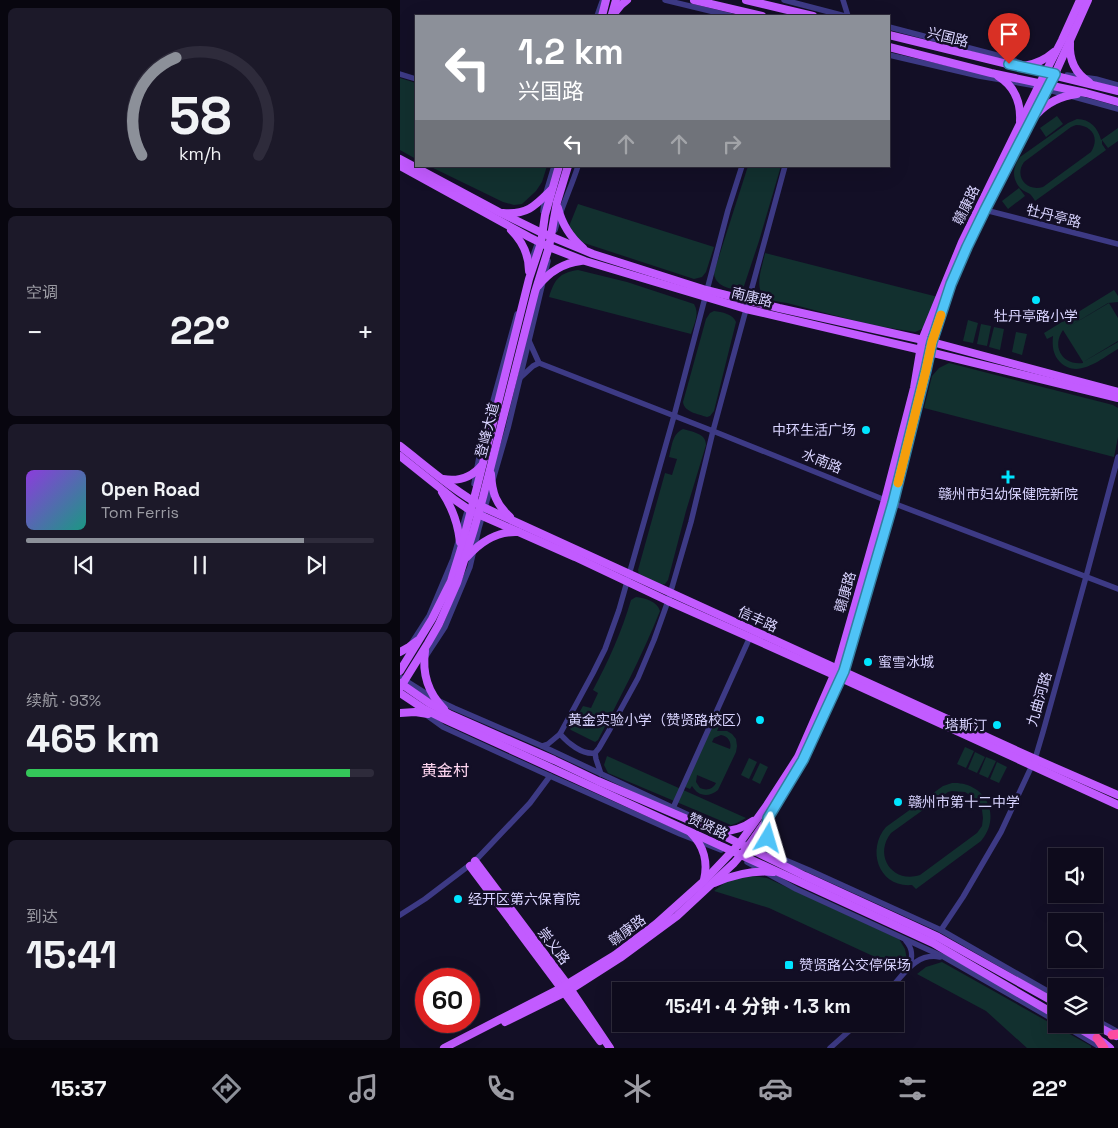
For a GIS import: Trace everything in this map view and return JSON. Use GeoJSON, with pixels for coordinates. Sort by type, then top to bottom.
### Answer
{"type":"FeatureCollection","features":[{"type":"Feature","properties":{"kind":"highway"},"geometry":{"type":"LineString","coordinates":[[1096,1038],[1103,1048]]}},
{"type":"Feature","properties":{"kind":"main road"},"geometry":{"type":"LineString","coordinates":[[612,15],[618,3],[627,0]]}},
{"type":"Feature","properties":{"kind":"main road"},"geometry":{"type":"LineString","coordinates":[[694,0],[758,15]]}},
{"type":"Feature","properties":{"kind":"main road"},"geometry":{"type":"LineString","coordinates":[[746,0],[809,15]]}},
{"type":"Feature","properties":{"kind":"main road","name":"赣康路"},"geometry":{"type":"LineString","coordinates":[[454,1048],[566,989],[620,958],[677,916],[736,854],[748,846],[798,757],[839,673],[893,503],[931,353],[932,342],[951,284],[985,210],[1055,74],[1080,0]]}},
{"type":"Feature","properties":{"kind":"main road","name":"赣康路"},"geometry":{"type":"LineString","coordinates":[[839,673],[914,388],[922,340],[962,242],[1039,85],[1088,0]]}},
{"type":"Feature","properties":{"kind":"main road","name":"兴国路"},"geometry":{"type":"LineString","coordinates":[[890,35],[1055,74],[1118,91]]}},
{"type":"Feature","properties":{"kind":"main road"},"geometry":{"type":"LineString","coordinates":[[1009,64],[1027,65],[1037,63],[1048,57],[1066,39],[1075,68],[1083,78],[1095,85]]}},
{"type":"Feature","properties":{"kind":"main road","name":"兴国路"},"geometry":{"type":"LineString","coordinates":[[890,47],[1039,85],[1086,93],[1118,102]]}},
{"type":"Feature","properties":{"kind":"main road"},"geometry":{"type":"LineString","coordinates":[[991,72],[1004,80],[1017,98],[1020,109],[1019,126]]}},
{"type":"Feature","properties":{"kind":"main road"},"geometry":{"type":"LineString","coordinates":[[1029,126],[1035,116],[1052,101],[1066,96],[1086,93]]}},
{"type":"Feature","properties":{"kind":"main road","name":"南康路"},"geometry":{"type":"LineString","coordinates":[[400,159],[552,238],[746,309],[1118,398]]}},
{"type":"Feature","properties":{"kind":"main road","name":"南康路"},"geometry":{"type":"LineString","coordinates":[[400,166],[500,222],[539,242],[584,261],[706,294],[749,300],[932,342],[1118,392]]}},
{"type":"Feature","properties":{"kind":"main road","name":"登峰大道"},"geometry":{"type":"LineString","coordinates":[[401,686],[439,624],[457,584],[474,529],[483,463],[559,167]]}},
{"type":"Feature","properties":{"kind":"main road","name":"登峰大道"},"geometry":{"type":"LineString","coordinates":[[477,503],[491,467],[534,292],[550,247],[557,202],[568,167]]}},
{"type":"Feature","properties":{"kind":"main road"},"geometry":{"type":"LineString","coordinates":[[499,212],[509,213],[525,210],[535,205],[552,188]]}},
{"type":"Feature","properties":{"kind":"main road"},"geometry":{"type":"LineString","coordinates":[[557,202],[559,214],[572,238],[594,254]]}},
{"type":"Feature","properties":{"kind":"main road"},"geometry":{"type":"LineString","coordinates":[[500,222],[513,232],[526,251],[529,279]]}},
{"type":"Feature","properties":{"kind":"main road"},"geometry":{"type":"LineString","coordinates":[[534,292],[544,279],[561,266],[584,261]]}},
{"type":"Feature","properties":{"kind":"main road","name":"信丰路"},"geometry":{"type":"LineString","coordinates":[[400,446],[477,503],[628,578]]}},
{"type":"Feature","properties":{"kind":"main road","name":"信丰路"},"geometry":{"type":"LineString","coordinates":[[400,456],[475,513],[628,578],[839,673],[1033,762],[1118,805]]}},
{"type":"Feature","properties":{"kind":"main road"},"geometry":{"type":"LineString","coordinates":[[442,478],[451,480],[469,476],[483,463]]}},
{"type":"Feature","properties":{"kind":"main road"},"geometry":{"type":"LineString","coordinates":[[491,467],[492,484],[498,505],[514,520]]}},
{"type":"Feature","properties":{"kind":"main road"},"geometry":{"type":"LineString","coordinates":[[436,485],[452,509],[460,536],[461,549]]}},
{"type":"Feature","properties":{"kind":"main road","name":"登峰大道"},"geometry":{"type":"LineString","coordinates":[[400,671],[425,632],[451,581],[475,513]]}},
{"type":"Feature","properties":{"kind":"main road"},"geometry":{"type":"LineString","coordinates":[[464,560],[486,540],[508,533],[521,533]]}},
{"type":"Feature","properties":{"kind":"main road","name":"信丰路"},"geometry":{"type":"LineString","coordinates":[[669,597],[750,637],[839,673]]}},
{"type":"Feature","properties":{"kind":"main road"},"geometry":{"type":"LineString","coordinates":[[400,652],[418,640],[425,632]]}},
{"type":"Feature","properties":{"kind":"main road"},"geometry":{"type":"LineString","coordinates":[[426,647],[424,658],[429,688],[442,707],[451,715]]}},
{"type":"Feature","properties":{"kind":"main road","name":"赞贤路"},"geometry":{"type":"LineString","coordinates":[[401,686],[451,715],[598,782],[740,842],[788,867],[938,937],[1048,998]]}},
{"type":"Feature","properties":{"kind":"main road","name":"赞贤路"},"geometry":{"type":"LineString","coordinates":[[401,686],[424,709],[933,943],[1048,1010]]}},
{"type":"Feature","properties":{"kind":"main road"},"geometry":{"type":"LineString","coordinates":[[400,713],[433,714],[442,718]]}},
{"type":"Feature","properties":{"kind":"main road","name":"信丰路"},"geometry":{"type":"LineString","coordinates":[[1033,762],[1118,795]]}},
{"type":"Feature","properties":{"kind":"main road"},"geometry":{"type":"LineString","coordinates":[[710,829],[722,831],[735,830],[765,815],[771,848],[775,856],[788,867]]}},
{"type":"Feature","properties":{"kind":"main road","name":"赣康路"},"geometry":{"type":"LineString","coordinates":[[736,854],[740,842],[765,815]]}},
{"type":"Feature","properties":{"kind":"main road"},"geometry":{"type":"LineString","coordinates":[[686,829],[697,840],[702,849],[705,859],[707,883],[756,872],[778,873],[789,878]]}},
{"type":"Feature","properties":{"kind":"main road","name":"崇义路"},"geometry":{"type":"LineString","coordinates":[[473,864],[610,1048]]}},
{"type":"Feature","properties":{"kind":"main road","name":"赣康路"},"geometry":{"type":"LineString","coordinates":[[444,1048],[566,989]]}},
{"type":"Feature","properties":{"kind":"main road","name":"崇义路"},"geometry":{"type":"LineString","coordinates":[[566,989],[605,1048]]}},
{"type":"Feature","properties":{"kind":"main road"},"geometry":{"type":"LineString","coordinates":[[1103,1028],[1116,1034]]}},
{"type":"Feature","properties":{"kind":"main road"},"geometry":{"type":"LineString","coordinates":[[1087,1033],[1110,1048]]}},
{"type":"Feature","properties":{"kind":"street"},"geometry":{"type":"LineString","coordinates":[[665,0],[727,15]]}},
{"type":"Feature","properties":{"kind":"street"},"geometry":{"type":"LineString","coordinates":[[784,0],[843,15]]}},
{"type":"Feature","properties":{"kind":"street"},"geometry":{"type":"LineString","coordinates":[[843,0],[847,15]]}},
{"type":"Feature","properties":{"kind":"street"},"geometry":{"type":"LineString","coordinates":[[890,27],[1004,56],[1046,72]]}},
{"type":"Feature","properties":{"kind":"street"},"geometry":{"type":"LineString","coordinates":[[890,55],[978,76],[1039,85]]}},
{"type":"Feature","properties":{"kind":"street"},"geometry":{"type":"LineString","coordinates":[[400,74],[415,79]]}},
{"type":"Feature","properties":{"kind":"street"},"geometry":{"type":"LineString","coordinates":[[1055,74],[1118,85]]}},
{"type":"Feature","properties":{"kind":"street"},"geometry":{"type":"LineString","coordinates":[[1049,87],[1066,96],[1118,109]]}},
{"type":"Feature","properties":{"kind":"street"},"geometry":{"type":"LineString","coordinates":[[541,233],[545,196],[554,167]]}},
{"type":"Feature","properties":{"kind":"street"},"geometry":{"type":"LineString","coordinates":[[552,238],[559,214],[578,167]]}},
{"type":"Feature","properties":{"kind":"street"},"geometry":{"type":"LineString","coordinates":[[542,746],[548,744],[560,734],[605,649],[619,610],[674,416],[728,210],[742,167]]}},
{"type":"Feature","properties":{"kind":"street"},"geometry":{"type":"LineString","coordinates":[[601,774],[595,753],[638,678],[669,597],[691,522],[713,431],[785,167]]}},
{"type":"Feature","properties":{"kind":"street","name":"牡丹亭路"},"geometry":{"type":"LineString","coordinates":[[985,210],[1118,244]]}},
{"type":"Feature","properties":{"kind":"street"},"geometry":{"type":"LineString","coordinates":[[424,658],[445,626],[470,567],[474,550],[477,470],[482,440],[529,266],[539,242]]}},
{"type":"Feature","properties":{"kind":"street"},"geometry":{"type":"LineString","coordinates":[[477,503],[492,484],[529,342],[550,247]]}},
{"type":"Feature","properties":{"kind":"street"},"geometry":{"type":"LineString","coordinates":[[520,378],[539,363],[529,342]]}},
{"type":"Feature","properties":{"kind":"street","name":"水南路"},"geometry":{"type":"LineString","coordinates":[[539,363],[1118,590]]}},
{"type":"Feature","properties":{"kind":"street","name":"九曲河路"},"geometry":{"type":"LineString","coordinates":[[941,930],[963,897],[1001,832],[1033,762],[1043,732],[1118,457]]}},
{"type":"Feature","properties":{"kind":"street"},"geometry":{"type":"LineString","coordinates":[[410,646],[428,616],[453,559],[460,536],[475,513]]}},
{"type":"Feature","properties":{"kind":"street"},"geometry":{"type":"LineString","coordinates":[[673,808],[750,637]]}},
{"type":"Feature","properties":{"kind":"street"},"geometry":{"type":"LineString","coordinates":[[401,686],[436,699],[542,746],[722,831],[740,842]]}},
{"type":"Feature","properties":{"kind":"street"},"geometry":{"type":"LineString","coordinates":[[401,686],[423,713],[443,727],[680,834],[736,854],[796,889],[944,957],[1048,1016]]}},
{"type":"Feature","properties":{"kind":"street"},"geometry":{"type":"LineString","coordinates":[[560,734],[572,746],[592,754],[595,753]]}},
{"type":"Feature","properties":{"kind":"street"},"geometry":{"type":"LineString","coordinates":[[400,916],[473,864],[530,802],[550,776]]}},
{"type":"Feature","properties":{"kind":"street"},"geometry":{"type":"LineString","coordinates":[[748,846],[809,870],[941,930],[1048,991]]}},
{"type":"Feature","properties":{"kind":"street"},"geometry":{"type":"LineString","coordinates":[[890,914],[910,916]]}},
{"type":"Feature","properties":{"kind":"street"},"geometry":{"type":"LineString","coordinates":[[881,919],[910,946],[912,952],[911,962],[907,971]]}},
{"type":"Feature","properties":{"kind":"street"},"geometry":{"type":"LineString","coordinates":[[962,942],[978,958]]}},
{"type":"Feature","properties":{"kind":"street"},"geometry":{"type":"LineString","coordinates":[[897,982],[912,964],[922,959],[935,956],[965,961]]}},
{"type":"Feature","properties":{"kind":"street"},"geometry":{"type":"LineString","coordinates":[[1103,1025],[1116,1034]]}},
{"type":"Feature","properties":{"kind":"street"},"geometry":{"type":"LineString","coordinates":[[830,1048],[848,1032]]}},
{"type":"Feature","properties":{"kind":"street"},"geometry":{"type":"LineString","coordinates":[[1077,1033],[1103,1048]]}},
{"type":"Feature","properties":{"kind":"green space"},"geometry":{"type":"Polygon","coordinates":[[[400,78],[415,83],[415,158],[400,150],[400,78]]]}},
{"type":"Feature","properties":{"kind":"green space"},"geometry":{"type":"Polygon","coordinates":[[[1057,116],[1063,124],[1046,137],[1040,128],[1057,116]]]}},
{"type":"Feature","properties":{"kind":"green space"},"geometry":{"type":"Polygon","coordinates":[[[1077,119],[1090,122],[1096,128],[1101,140],[1118,128],[1118,141],[1108,148],[1102,140],[1106,150],[1035,201],[1030,194],[1021,189],[1017,184],[1014,176],[1016,164],[1020,157],[1068,123],[1077,119]],[[1076,125],[1071,127],[1024,162],[1020,173],[1023,182],[1031,187],[1043,187],[1091,152],[1095,142],[1093,133],[1082,126],[1076,125]]]}},
{"type":"Feature","properties":{"kind":"green space"},"geometry":{"type":"Polygon","coordinates":[[[431,167],[547,167],[542,182],[536,191],[522,204],[514,205],[503,202],[431,167]]]}},
{"type":"Feature","properties":{"kind":"green space"},"geometry":{"type":"Polygon","coordinates":[[[748,167],[781,167],[744,286],[739,290],[730,289],[716,280],[714,272],[748,167]]]}},
{"type":"Feature","properties":{"kind":"green space"},"geometry":{"type":"Polygon","coordinates":[[[1019,188],[1025,196],[1008,209],[1002,201],[1019,188]]]}},
{"type":"Feature","properties":{"kind":"green space"},"geometry":{"type":"Polygon","coordinates":[[[578,204],[714,247],[706,272],[702,277],[694,279],[581,242],[570,229],[570,224],[578,204]]]}},
{"type":"Feature","properties":{"kind":"green space"},"geometry":{"type":"Polygon","coordinates":[[[765,253],[938,297],[927,327],[915,332],[871,325],[774,301],[767,298],[760,289],[759,283],[765,253]]]}},
{"type":"Feature","properties":{"kind":"green space"},"geometry":{"type":"Polygon","coordinates":[[[578,270],[627,282],[694,304],[696,315],[691,334],[549,297],[553,286],[562,275],[578,270]]]}},
{"type":"Feature","properties":{"kind":"green space"},"geometry":{"type":"Polygon","coordinates":[[[1114,290],[1118,296],[1118,302],[1108,303],[1065,329],[1109,303],[1118,318],[1118,341],[1083,362],[1118,342],[1118,349],[1090,366],[1074,369],[1060,362],[1054,350],[1053,336],[1047,339],[1044,333],[1114,290]],[[1063,330],[1058,343],[1061,354],[1070,362],[1083,363],[1063,330]]]}},
{"type":"Feature","properties":{"kind":"green space"},"geometry":{"type":"Polygon","coordinates":[[[714,311],[730,315],[736,322],[714,411],[707,417],[689,410],[683,402],[706,319],[714,311]]]}},
{"type":"Feature","properties":{"kind":"green space"},"geometry":{"type":"Polygon","coordinates":[[[968,320],[978,323],[973,343],[963,341],[968,320]]]}},
{"type":"Feature","properties":{"kind":"green space"},"geometry":{"type":"Polygon","coordinates":[[[981,324],[991,326],[987,346],[977,344],[981,324]]]}},
{"type":"Feature","properties":{"kind":"green space"},"geometry":{"type":"Polygon","coordinates":[[[994,327],[1004,329],[1000,350],[989,347],[994,327]]]}},
{"type":"Feature","properties":{"kind":"green space"},"geometry":{"type":"Polygon","coordinates":[[[1016,332],[1027,334],[1022,355],[1012,352],[1016,332]]]}},
{"type":"Feature","properties":{"kind":"green space"},"geometry":{"type":"Polygon","coordinates":[[[949,363],[1113,405],[1118,408],[1118,437],[1114,457],[924,408],[932,376],[939,368],[949,363]]]}},
{"type":"Feature","properties":{"kind":"green space"},"geometry":{"type":"Polygon","coordinates":[[[683,429],[701,435],[706,445],[668,580],[665,584],[661,585],[639,575],[638,570],[665,473],[672,475],[677,459],[669,457],[673,441],[679,431],[683,429]]]}},
{"type":"Feature","properties":{"kind":"green space"},"geometry":{"type":"Polygon","coordinates":[[[636,597],[653,602],[660,611],[630,677],[598,740],[595,742],[570,729],[583,706],[591,708],[598,693],[593,690],[614,646],[631,600],[636,597]]]}},
{"type":"Feature","properties":{"kind":"green space"},"geometry":{"type":"Polygon","coordinates":[[[719,711],[725,714],[717,731],[727,731],[732,734],[736,739],[736,752],[718,790],[714,793],[704,795],[697,792],[692,786],[690,789],[685,787],[719,711]],[[721,735],[714,738],[712,742],[730,749],[729,740],[721,735]],[[697,775],[696,782],[700,788],[710,789],[716,783],[697,775]]]}},
{"type":"Feature","properties":{"kind":"green space"},"geometry":{"type":"Polygon","coordinates":[[[965,747],[974,751],[966,768],[957,764],[965,747]]]}},
{"type":"Feature","properties":{"kind":"green space"},"geometry":{"type":"Polygon","coordinates":[[[975,752],[985,757],[977,773],[968,769],[975,752]]]}},
{"type":"Feature","properties":{"kind":"green space"},"geometry":{"type":"Polygon","coordinates":[[[607,756],[746,818],[731,825],[608,773],[604,765],[607,756]]]}},
{"type":"Feature","properties":{"kind":"green space"},"geometry":{"type":"Polygon","coordinates":[[[986,757],[996,761],[988,778],[979,774],[986,757]]]}},
{"type":"Feature","properties":{"kind":"green space"},"geometry":{"type":"Polygon","coordinates":[[[749,758],[757,762],[749,779],[741,775],[749,758]]]}},
{"type":"Feature","properties":{"kind":"green space"},"geometry":{"type":"Polygon","coordinates":[[[997,762],[1007,767],[999,783],[990,779],[997,762]]]}},
{"type":"Feature","properties":{"kind":"green space"},"geometry":{"type":"Polygon","coordinates":[[[760,763],[768,767],[760,784],[752,780],[760,763]]]}},
{"type":"Feature","properties":{"kind":"green space"},"geometry":{"type":"Polygon","coordinates":[[[952,783],[964,784],[974,788],[981,794],[987,802],[990,811],[987,831],[981,841],[916,889],[912,885],[901,884],[891,880],[879,866],[877,846],[880,836],[886,827],[943,786],[952,783]],[[948,792],[891,833],[884,851],[885,859],[894,872],[910,877],[920,875],[977,833],[982,826],[982,810],[976,799],[965,792],[948,792]]]}},
{"type":"Feature","properties":{"kind":"green space"},"geometry":{"type":"Polygon","coordinates":[[[752,876],[767,878],[899,939],[905,949],[907,960],[901,969],[769,908],[714,891],[727,881],[752,876]]]}},
{"type":"Feature","properties":{"kind":"green space"},"geometry":{"type":"Polygon","coordinates":[[[942,962],[1048,1022],[1048,1033],[1068,1033],[1091,1046],[1091,1048],[1027,1048],[986,1011],[917,974],[926,967],[942,962]]]}},
{"type":"Feature","properties":{"kind":"slow traffic"},"geometry":{"type":"LineString","coordinates":[[898,483],[931,353],[932,342],[941,315]]}},
{"type":"Feature","properties":{"kind":"place","name":"牡丹亭路小学"},"geometry":{"type":"Point","coordinates":[1036,300]}},
{"type":"Feature","properties":{"kind":"place","name":"中环生活广场"},"geometry":{"type":"Point","coordinates":[866,430]}},
{"type":"Feature","properties":{"kind":"place","name":"赣州市妇幼保健院新院"},"geometry":{"type":"Point","coordinates":[1008,477]}},
{"type":"Feature","properties":{"kind":"place","name":"蜜雪冰城"},"geometry":{"type":"Point","coordinates":[868,662]}},
{"type":"Feature","properties":{"kind":"place","name":"黄金实验小学（赞贤路校区）"},"geometry":{"type":"Point","coordinates":[760,720]}},
{"type":"Feature","properties":{"kind":"place","name":"塔斯汀"},"geometry":{"type":"Point","coordinates":[997,725]}},
{"type":"Feature","properties":{"kind":"place","name":"赣州市第十二中学"},"geometry":{"type":"Point","coordinates":[898,802]}},
{"type":"Feature","properties":{"kind":"place","name":"经开区第六保育院"},"geometry":{"type":"Point","coordinates":[458,899]}},
{"type":"Feature","properties":{"kind":"place","name":"赞贤路公交停保场"},"geometry":{"type":"Point","coordinates":[789,965]}},
{"type":"Feature","properties":{"kind":"district","name":"黄金村"},"geometry":{"type":"Point","coordinates":[445,770]}},
{"type":"Feature","properties":{"kind":"route"},"geometry":{"type":"LineString","coordinates":[[768,838],[768,818],[803,760],[844,671],[893,503],[931,353],[932,342],[951,284],[985,210],[1055,74],[1009,64]]}}]}
